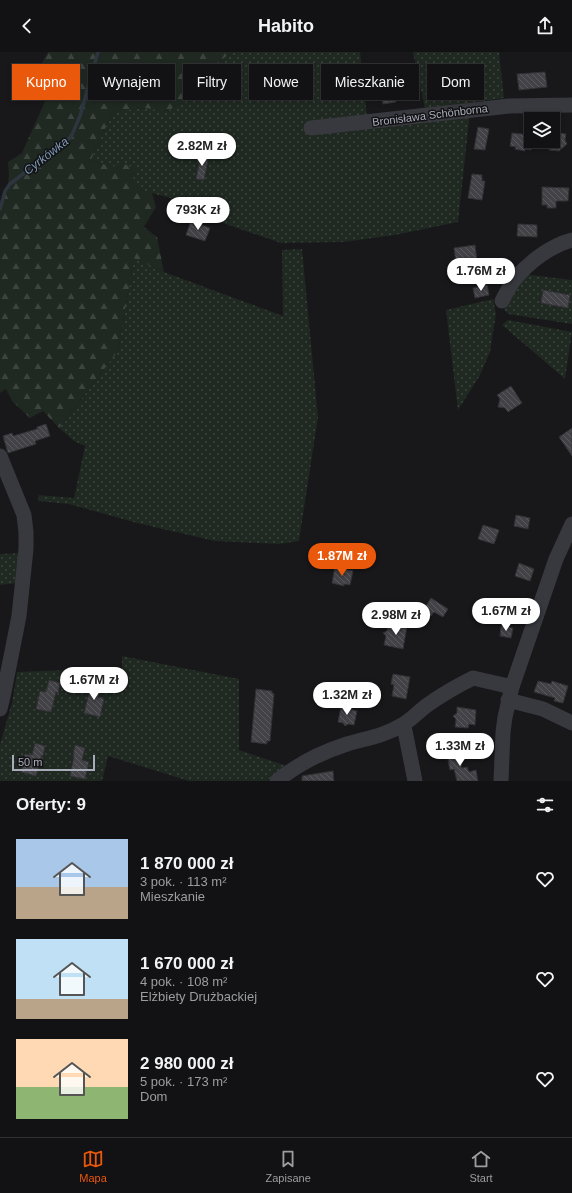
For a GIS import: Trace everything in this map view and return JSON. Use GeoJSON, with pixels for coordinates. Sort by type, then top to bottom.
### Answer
{"type":"FeatureCollection","features":[{"type":"Feature","properties":{"kind":"street","name":"Bronisława Schönborna"},"geometry":{"type":"LineString","coordinates":[[311,128],[509,106],[572,105]]}},
{"type":"Feature","properties":{"kind":"street"},"geometry":{"type":"LineString","coordinates":[[502,300],[515,279],[528,266],[547,251],[562,243],[572,240]]}},
{"type":"Feature","properties":{"kind":"street"},"geometry":{"type":"LineString","coordinates":[[0,456],[24,515],[26,532],[26,549],[19,616],[0,709]]}},
{"type":"Feature","properties":{"kind":"street"},"geometry":{"type":"LineString","coordinates":[[501,781],[503,732],[510,694],[556,559],[572,524]]}},
{"type":"Feature","properties":{"kind":"street"},"geometry":{"type":"LineString","coordinates":[[278,781],[287,773],[318,755],[348,744],[376,738],[403,725],[426,706],[451,689],[473,678],[572,723]]}},
{"type":"Feature","properties":{"kind":"street"},"geometry":{"type":"LineString","coordinates":[[403,725],[415,781]]}},
{"type":"Feature","properties":{"kind":"green space"},"geometry":{"type":"Polygon","coordinates":[[[48,52],[233,52],[215,64],[183,64],[183,100],[188,100],[167,111],[145,108],[116,111],[108,122],[91,160],[112,167],[123,163],[135,169],[133,182],[139,190],[152,193],[156,207],[144,227],[157,237],[164,272],[134,258],[118,351],[59,428],[43,411],[30,418],[12,401],[6,389],[0,393],[0,207],[8,186],[8,162],[22,153],[46,100],[80,100],[80,64],[41,64],[48,52]]]}},
{"type":"Feature","properties":{"kind":"green space"},"geometry":{"type":"Polygon","coordinates":[[[233,52],[360,52],[361,64],[321,64],[321,100],[365,100],[367,116],[470,113],[458,222],[395,235],[344,242],[281,243],[202,216],[175,199],[139,190],[129,179],[118,171],[91,160],[108,122],[116,111],[145,108],[167,111],[188,100],[241,100],[241,64],[215,64],[233,52]]]}},
{"type":"Feature","properties":{"kind":"green space"},"geometry":{"type":"Polygon","coordinates":[[[413,52],[499,52],[504,98],[425,109],[419,80],[419,64],[416,64],[413,52]]]}},
{"type":"Feature","properties":{"kind":"green space"},"geometry":{"type":"Polygon","coordinates":[[[302,249],[318,417],[299,541],[279,544],[215,541],[141,524],[69,504],[38,501],[39,495],[74,498],[85,446],[74,441],[59,428],[118,351],[134,257],[164,272],[283,316],[282,250],[302,249]]]}},
{"type":"Feature","properties":{"kind":"green space"},"geometry":{"type":"Polygon","coordinates":[[[523,274],[572,280],[572,324],[508,314],[504,309],[505,300],[523,274]]]}},
{"type":"Feature","properties":{"kind":"green space"},"geometry":{"type":"Polygon","coordinates":[[[493,299],[496,314],[490,352],[479,377],[458,410],[446,310],[493,299]]]}},
{"type":"Feature","properties":{"kind":"green space"},"geometry":{"type":"Polygon","coordinates":[[[508,320],[572,332],[565,379],[502,325],[508,320]]]}},
{"type":"Feature","properties":{"kind":"green space"},"geometry":{"type":"Polygon","coordinates":[[[22,553],[19,583],[0,585],[0,554],[22,553]]]}},
{"type":"Feature","properties":{"kind":"green space"},"geometry":{"type":"Polygon","coordinates":[[[122,656],[239,679],[239,750],[287,766],[268,781],[189,781],[108,756],[102,781],[0,781],[0,744],[12,703],[17,672],[122,668],[122,656]]]}},
{"type":"Feature","properties":{"kind":"building"},"geometry":{"type":"Polygon","coordinates":[[[545,72],[547,87],[519,90],[517,74],[545,72]]]}},
{"type":"Feature","properties":{"kind":"building"},"geometry":{"type":"Polygon","coordinates":[[[382,100],[396,100],[396,102],[383,104],[382,100]]]}},
{"type":"Feature","properties":{"kind":"building"},"geometry":{"type":"Polygon","coordinates":[[[478,127],[489,129],[485,150],[474,149],[478,127]]]}},
{"type":"Feature","properties":{"kind":"building"},"geometry":{"type":"Polygon","coordinates":[[[512,133],[524,134],[524,148],[531,148],[531,150],[525,149],[525,151],[515,149],[516,147],[510,146],[512,133]]]}},
{"type":"Feature","properties":{"kind":"building"},"geometry":{"type":"Polygon","coordinates":[[[560,133],[566,134],[565,140],[567,144],[559,151],[549,150],[549,148],[560,148],[560,133]]]}},
{"type":"Feature","properties":{"kind":"building"},"geometry":{"type":"Polygon","coordinates":[[[201,154],[209,155],[204,180],[196,179],[201,154]]]}},
{"type":"Feature","properties":{"kind":"building"},"geometry":{"type":"Polygon","coordinates":[[[472,174],[482,175],[482,181],[485,181],[482,200],[468,198],[472,174]]]}},
{"type":"Feature","properties":{"kind":"building"},"geometry":{"type":"Polygon","coordinates":[[[542,187],[569,188],[568,201],[556,201],[556,208],[547,208],[547,205],[542,205],[542,187]]]}},
{"type":"Feature","properties":{"kind":"building"},"geometry":{"type":"Polygon","coordinates":[[[191,221],[210,228],[205,241],[186,235],[191,221]]]}},
{"type":"Feature","properties":{"kind":"building"},"geometry":{"type":"Polygon","coordinates":[[[518,224],[537,225],[537,237],[517,236],[518,224]]]}},
{"type":"Feature","properties":{"kind":"building"},"geometry":{"type":"Polygon","coordinates":[[[475,245],[477,261],[456,263],[454,248],[475,245]]]}},
{"type":"Feature","properties":{"kind":"building"},"geometry":{"type":"Polygon","coordinates":[[[487,285],[489,295],[475,298],[473,288],[487,285]]]}},
{"type":"Feature","properties":{"kind":"building"},"geometry":{"type":"Polygon","coordinates":[[[543,290],[570,295],[568,308],[541,303],[543,290]]]}},
{"type":"Feature","properties":{"kind":"building"},"geometry":{"type":"Polygon","coordinates":[[[511,386],[522,403],[508,412],[505,408],[498,407],[500,399],[497,395],[511,386]]]}},
{"type":"Feature","properties":{"kind":"building"},"geometry":{"type":"Polygon","coordinates":[[[46,424],[50,436],[35,441],[36,444],[8,453],[3,436],[12,433],[13,436],[37,429],[37,427],[46,424]]]}},
{"type":"Feature","properties":{"kind":"building"},"geometry":{"type":"Polygon","coordinates":[[[572,428],[572,456],[559,437],[572,428]]]}},
{"type":"Feature","properties":{"kind":"building"},"geometry":{"type":"Polygon","coordinates":[[[516,515],[530,518],[528,529],[514,526],[516,515]]]}},
{"type":"Feature","properties":{"kind":"building"},"geometry":{"type":"Polygon","coordinates":[[[483,525],[499,530],[494,544],[478,539],[483,525]]]}},
{"type":"Feature","properties":{"kind":"building"},"geometry":{"type":"Polygon","coordinates":[[[519,563],[534,569],[530,581],[515,576],[519,563]]]}},
{"type":"Feature","properties":{"kind":"building"},"geometry":{"type":"Polygon","coordinates":[[[335,567],[353,571],[350,585],[344,584],[344,586],[332,583],[335,567]]]}},
{"type":"Feature","properties":{"kind":"building"},"geometry":{"type":"Polygon","coordinates":[[[431,598],[448,609],[443,617],[434,612],[431,616],[423,611],[431,598]]]}},
{"type":"Feature","properties":{"kind":"building"},"geometry":{"type":"Polygon","coordinates":[[[389,622],[407,626],[403,649],[384,645],[386,636],[383,633],[387,631],[389,622]]]}},
{"type":"Feature","properties":{"kind":"building"},"geometry":{"type":"Polygon","coordinates":[[[501,626],[513,628],[511,638],[500,636],[501,626]]]}},
{"type":"Feature","properties":{"kind":"building"},"geometry":{"type":"Polygon","coordinates":[[[393,674],[410,677],[406,699],[392,696],[394,685],[391,684],[393,674]]]}},
{"type":"Feature","properties":{"kind":"building"},"geometry":{"type":"Polygon","coordinates":[[[49,680],[60,683],[51,712],[36,709],[40,691],[46,692],[49,680]]]}},
{"type":"Feature","properties":{"kind":"building"},"geometry":{"type":"Polygon","coordinates":[[[538,681],[551,684],[552,681],[568,686],[563,703],[554,701],[555,698],[534,692],[538,681]]]}},
{"type":"Feature","properties":{"kind":"building"},"geometry":{"type":"Polygon","coordinates":[[[89,682],[101,685],[98,697],[104,699],[100,717],[84,713],[89,693],[87,693],[89,682]]]}},
{"type":"Feature","properties":{"kind":"building"},"geometry":{"type":"Polygon","coordinates":[[[256,689],[272,691],[274,694],[270,741],[267,741],[267,744],[251,742],[256,689]]]}},
{"type":"Feature","properties":{"kind":"building"},"geometry":{"type":"Polygon","coordinates":[[[341,707],[357,711],[354,725],[348,724],[345,726],[343,723],[338,722],[341,707]]]}},
{"type":"Feature","properties":{"kind":"building"},"geometry":{"type":"Polygon","coordinates":[[[457,707],[476,710],[475,725],[469,724],[468,728],[455,727],[456,719],[453,716],[457,713],[457,707]]]}},
{"type":"Feature","properties":{"kind":"building"},"geometry":{"type":"Polygon","coordinates":[[[35,743],[45,746],[36,776],[21,772],[25,754],[32,755],[35,743]]]}},
{"type":"Feature","properties":{"kind":"building"},"geometry":{"type":"Polygon","coordinates":[[[75,745],[85,748],[82,760],[89,762],[85,779],[70,776],[75,745]]]}},
{"type":"Feature","properties":{"kind":"building"},"geometry":{"type":"Polygon","coordinates":[[[458,748],[462,768],[467,767],[469,772],[476,770],[478,781],[457,781],[454,769],[450,770],[446,750],[458,748]]]}},
{"type":"Feature","properties":{"kind":"building"},"geometry":{"type":"Polygon","coordinates":[[[333,771],[334,781],[302,781],[302,776],[333,771]]]}},
{"type":"Feature","properties":{"kind":"waterway","name":"Cyrkówka"},"geometry":{"type":"LineString","coordinates":[[0,209],[5,191],[10,184],[71,137],[80,116],[98,52]]}}]}
